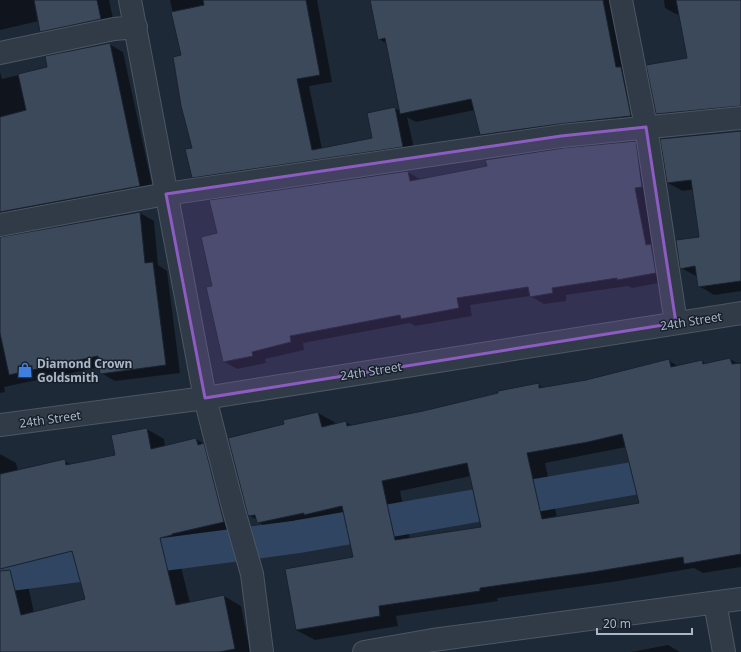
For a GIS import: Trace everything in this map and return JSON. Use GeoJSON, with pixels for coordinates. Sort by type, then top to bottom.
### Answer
{"type":"FeatureCollection","features":[{"type":"Feature","properties":{"kind":"street"},"geometry":{"type":"LineString","coordinates":[[130,0],[205,398],[252,574],[262,652]]}},
{"type":"Feature","properties":{"kind":"street"},"geometry":{"type":"LineString","coordinates":[[621,0],[646,127],[676,323]]}},
{"type":"Feature","properties":{"kind":"street"},"geometry":{"type":"LineString","coordinates":[[0,53],[114,29],[136,27]]}},
{"type":"Feature","properties":{"kind":"street"},"geometry":{"type":"LineString","coordinates":[[0,225],[166,194],[561,136],[741,118]]}},
{"type":"Feature","properties":{"kind":"street","name":"24th Street"},"geometry":{"type":"LineString","coordinates":[[0,425],[205,398],[741,313]]}},
{"type":"Feature","properties":{"kind":"street"},"geometry":{"type":"LineString","coordinates":[[364,652],[434,646],[741,599]]}},
{"type":"Feature","properties":{"kind":"street"},"geometry":{"type":"LineString","coordinates":[[715,603],[724,652]]}},
{"type":"Feature","properties":{"kind":"highlighted area"},"geometry":{"type":"Polygon","coordinates":[[[646,127],[676,323],[205,398],[166,194],[561,136],[646,127]]]}},
{"type":"Feature","properties":{"kind":"building"},"geometry":{"type":"Polygon","coordinates":[[[34,0],[97,0],[101,19],[40,32],[34,0]]]}},
{"type":"Feature","properties":{"kind":"building"},"geometry":{"type":"Polygon","coordinates":[[[203,0],[306,0],[320,75],[297,79],[312,150],[372,138],[367,113],[395,107],[403,147],[192,178],[185,149],[192,148],[181,106],[173,57],[181,55],[171,12],[204,5],[203,0]]]}},
{"type":"Feature","properties":{"kind":"building"},"geometry":{"type":"Polygon","coordinates":[[[370,0],[603,0],[616,67],[621,67],[631,116],[480,135],[471,99],[400,114],[385,38],[378,40],[370,0]]]}},
{"type":"Feature","properties":{"kind":"building"},"geometry":{"type":"Polygon","coordinates":[[[676,0],[741,0],[741,106],[656,114],[646,65],[687,58],[676,0]]]}},
{"type":"Feature","properties":{"kind":"building"},"geometry":{"type":"Polygon","coordinates":[[[110,43],[140,186],[0,212],[0,117],[26,110],[18,74],[47,67],[45,56],[110,43]]]}},
{"type":"Feature","properties":{"kind":"building"},"geometry":{"type":"Polygon","coordinates":[[[741,131],[741,281],[698,287],[695,266],[680,269],[676,240],[699,237],[691,180],[667,183],[660,139],[741,131]]]}},
{"type":"Feature","properties":{"kind":"building"},"geometry":{"type":"Polygon","coordinates":[[[636,141],[642,187],[635,188],[646,245],[651,244],[656,273],[617,280],[617,278],[552,288],[553,293],[530,297],[528,287],[457,298],[459,308],[401,319],[400,315],[290,336],[291,342],[252,352],[253,356],[223,362],[206,287],[212,286],[201,237],[217,233],[209,200],[408,171],[410,181],[487,166],[485,160],[563,148],[636,141]]]}},
{"type":"Feature","properties":{"kind":"building"},"geometry":{"type":"Polygon","coordinates":[[[140,212],[145,263],[153,262],[166,365],[100,374],[98,356],[9,375],[0,333],[0,237],[140,212]]]}},
{"type":"Feature","properties":{"kind":"building"},"geometry":{"type":"Polygon","coordinates":[[[730,358],[732,364],[741,363],[741,554],[684,564],[683,557],[593,572],[480,588],[480,591],[379,606],[380,616],[296,630],[285,569],[353,557],[342,506],[304,515],[304,513],[257,523],[255,515],[248,516],[228,438],[284,424],[283,420],[318,412],[322,427],[346,421],[347,426],[423,411],[498,393],[498,391],[539,383],[539,388],[586,380],[669,359],[671,367],[702,360],[703,364],[730,358]],[[622,434],[527,453],[542,519],[639,503],[622,434]],[[467,463],[382,481],[395,540],[481,527],[467,463]]]}},
{"type":"Feature","properties":{"kind":"building"},"geometry":{"type":"Polygon","coordinates":[[[147,428],[151,449],[196,438],[198,445],[204,443],[224,522],[160,538],[176,605],[224,595],[235,649],[219,652],[0,652],[0,571],[10,570],[21,615],[85,599],[72,551],[0,569],[0,474],[65,459],[66,465],[115,455],[111,435],[147,428]]]}},
{"type":"Feature","properties":{"kind":"waterway"},"geometry":{"type":"LineString","coordinates":[[0,576],[296,537],[653,475],[741,462]]}},
{"type":"Feature","properties":{"kind":"place","name":"Diamond Crown Goldsmith"},"geometry":{"type":"Point","coordinates":[25,370]}}]}
